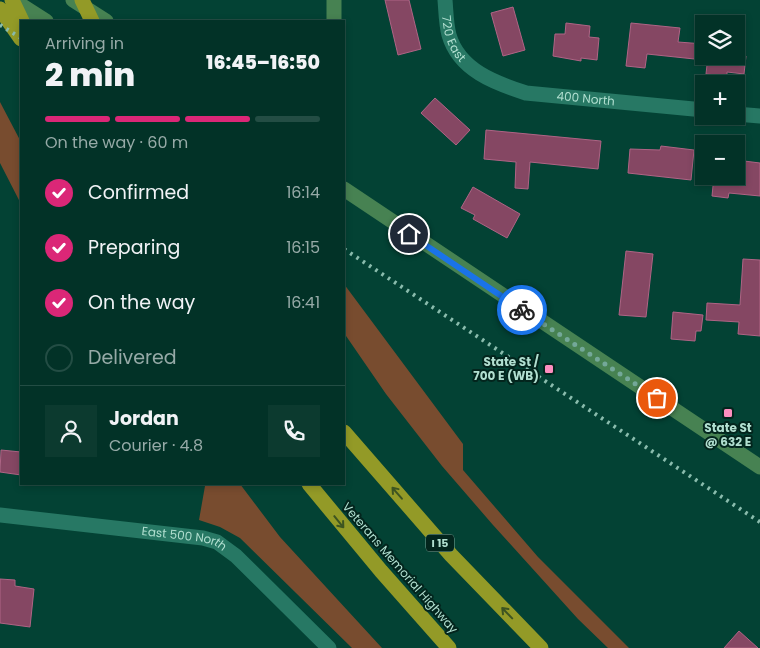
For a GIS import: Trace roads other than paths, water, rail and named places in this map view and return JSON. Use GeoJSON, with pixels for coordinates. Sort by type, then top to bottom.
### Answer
{"type":"FeatureCollection","features":[{"type":"Feature","properties":{"kind":"highway"},"geometry":{"type":"LineString","coordinates":[[12,0],[22,20]]}},
{"type":"Feature","properties":{"kind":"highway"},"geometry":{"type":"LineString","coordinates":[[82,0],[92,20]]}},
{"type":"Feature","properties":{"kind":"highway"},"geometry":{"type":"LineString","coordinates":[[0,9],[20,38]]}},
{"type":"Feature","properties":{"kind":"highway","name":"I 15"},"geometry":{"type":"LineString","coordinates":[[345,433],[451,555],[541,648]]}},
{"type":"Feature","properties":{"kind":"highway","name":"Veterans Memorial Highway"},"geometry":{"type":"LineString","coordinates":[[310,485],[369,558],[450,648]]}},
{"type":"Feature","properties":{"kind":"main road"},"geometry":{"type":"LineString","coordinates":[[12,0],[44,20]]}},
{"type":"Feature","properties":{"kind":"main road"},"geometry":{"type":"LineString","coordinates":[[73,0],[104,20]]}},
{"type":"Feature","properties":{"kind":"main road"},"geometry":{"type":"LineString","coordinates":[[334,0],[334,20]]}},
{"type":"Feature","properties":{"kind":"main road"},"geometry":{"type":"LineString","coordinates":[[345,190],[523,311],[760,467]]}},
{"type":"Feature","properties":{"kind":"street","name":"720 East"},"geometry":{"type":"LineString","coordinates":[[444,0],[449,36],[464,62],[474,70]]}},
{"type":"Feature","properties":{"kind":"street","name":"400 North"},"geometry":{"type":"LineString","coordinates":[[474,70],[506,86],[526,93],[695,109]]}},
{"type":"Feature","properties":{"kind":"street"},"geometry":{"type":"LineString","coordinates":[[745,115],[760,116]]}},
{"type":"Feature","properties":{"kind":"street","name":"East 500 North"},"geometry":{"type":"LineString","coordinates":[[0,515],[203,538],[217,542],[236,556],[329,648]]}},
{"type":"Feature","properties":{"kind":"railway"},"geometry":{"type":"LineString","coordinates":[[0,25],[20,37]]}},
{"type":"Feature","properties":{"kind":"railway"},"geometry":{"type":"LineString","coordinates":[[345,250],[760,522]]}},
{"type":"Feature","properties":{"kind":"place","name":"State St / 700 E (WB)"},"geometry":{"type":"Point","coordinates":[549,369]}},
{"type":"Feature","properties":{"kind":"place","name":"State St @ 632 E"},"geometry":{"type":"Point","coordinates":[728,413]}}]}
